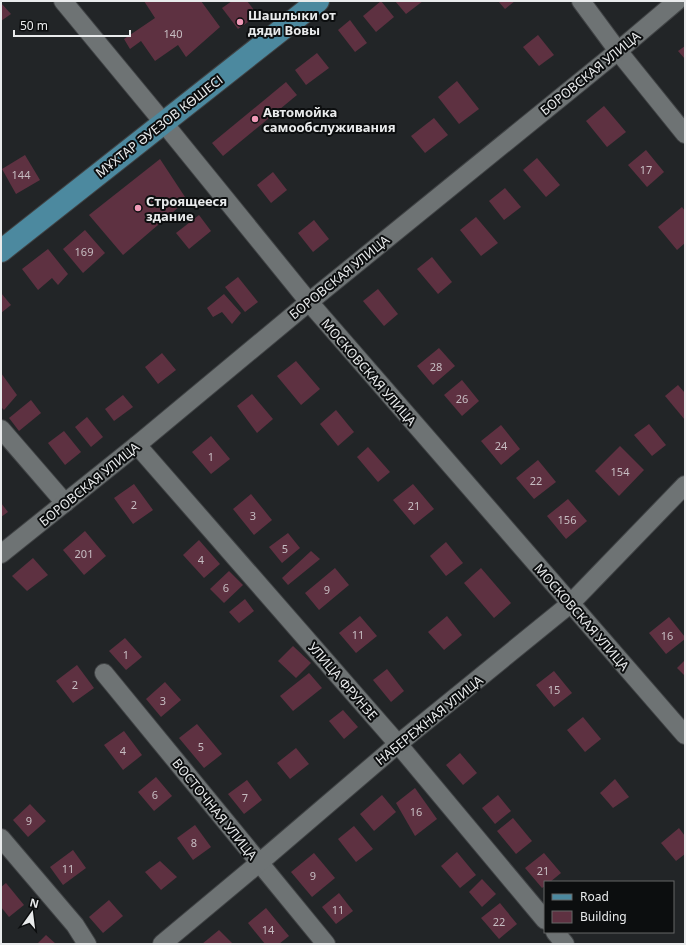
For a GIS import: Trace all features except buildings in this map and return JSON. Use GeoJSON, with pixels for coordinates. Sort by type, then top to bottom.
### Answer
{"type":"FeatureCollection","features":[{"type":"Feature","properties":{"kind":"main road","name":"МҰХТАР ӘУЕЗОВ КӨШЕСІ"},"geometry":{"type":"LineString","coordinates":[[1,251],[318,1]]}},
{"type":"Feature","properties":{"kind":"street","name":"МОСКОВСКАЯ УЛИЦА"},"geometry":{"type":"LineString","coordinates":[[63,1],[308,302],[685,735]]}},
{"type":"Feature","properties":{"kind":"street"},"geometry":{"type":"LineString","coordinates":[[581,1],[618,51],[685,134]]}},
{"type":"Feature","properties":{"kind":"street","name":"БОРОВСКАЯ УЛИЦА"},"geometry":{"type":"LineString","coordinates":[[1,554],[136,445],[308,302],[618,51],[677,1]]}},
{"type":"Feature","properties":{"kind":"street"},"geometry":{"type":"LineString","coordinates":[[1,429],[65,503]]}},
{"type":"Feature","properties":{"kind":"street","name":"УЛИЦА ФРУНЗЕ"},"geometry":{"type":"LineString","coordinates":[[136,445],[398,744],[544,919]]}},
{"type":"Feature","properties":{"kind":"street","name":"НАБЕРЕЖНАЯ УЛИЦА"},"geometry":{"type":"LineString","coordinates":[[162,944],[260,863],[398,744],[570,604],[685,485]]}},
{"type":"Feature","properties":{"kind":"street","name":"ВОСТОЧНАЯ УЛИЦА"},"geometry":{"type":"LineString","coordinates":[[104,673],[326,944]]}},
{"type":"Feature","properties":{"kind":"street"},"geometry":{"type":"LineString","coordinates":[[1,838],[75,925],[87,944]]}},
{"type":"Feature","properties":{"kind":"street"},"geometry":{"type":"LineString","coordinates":[[556,933],[565,944]]}},
{"type":"Feature","properties":{"kind":"place","name":"Шашлыки от дяди Вовы"},"geometry":{"type":"Point","coordinates":[240,22]}},
{"type":"Feature","properties":{"kind":"place","name":"Автомойка самообслуживания"},"geometry":{"type":"Point","coordinates":[255,119]}},
{"type":"Feature","properties":{"kind":"place","name":"Строящееся здание"},"geometry":{"type":"Point","coordinates":[138,208]}}]}
